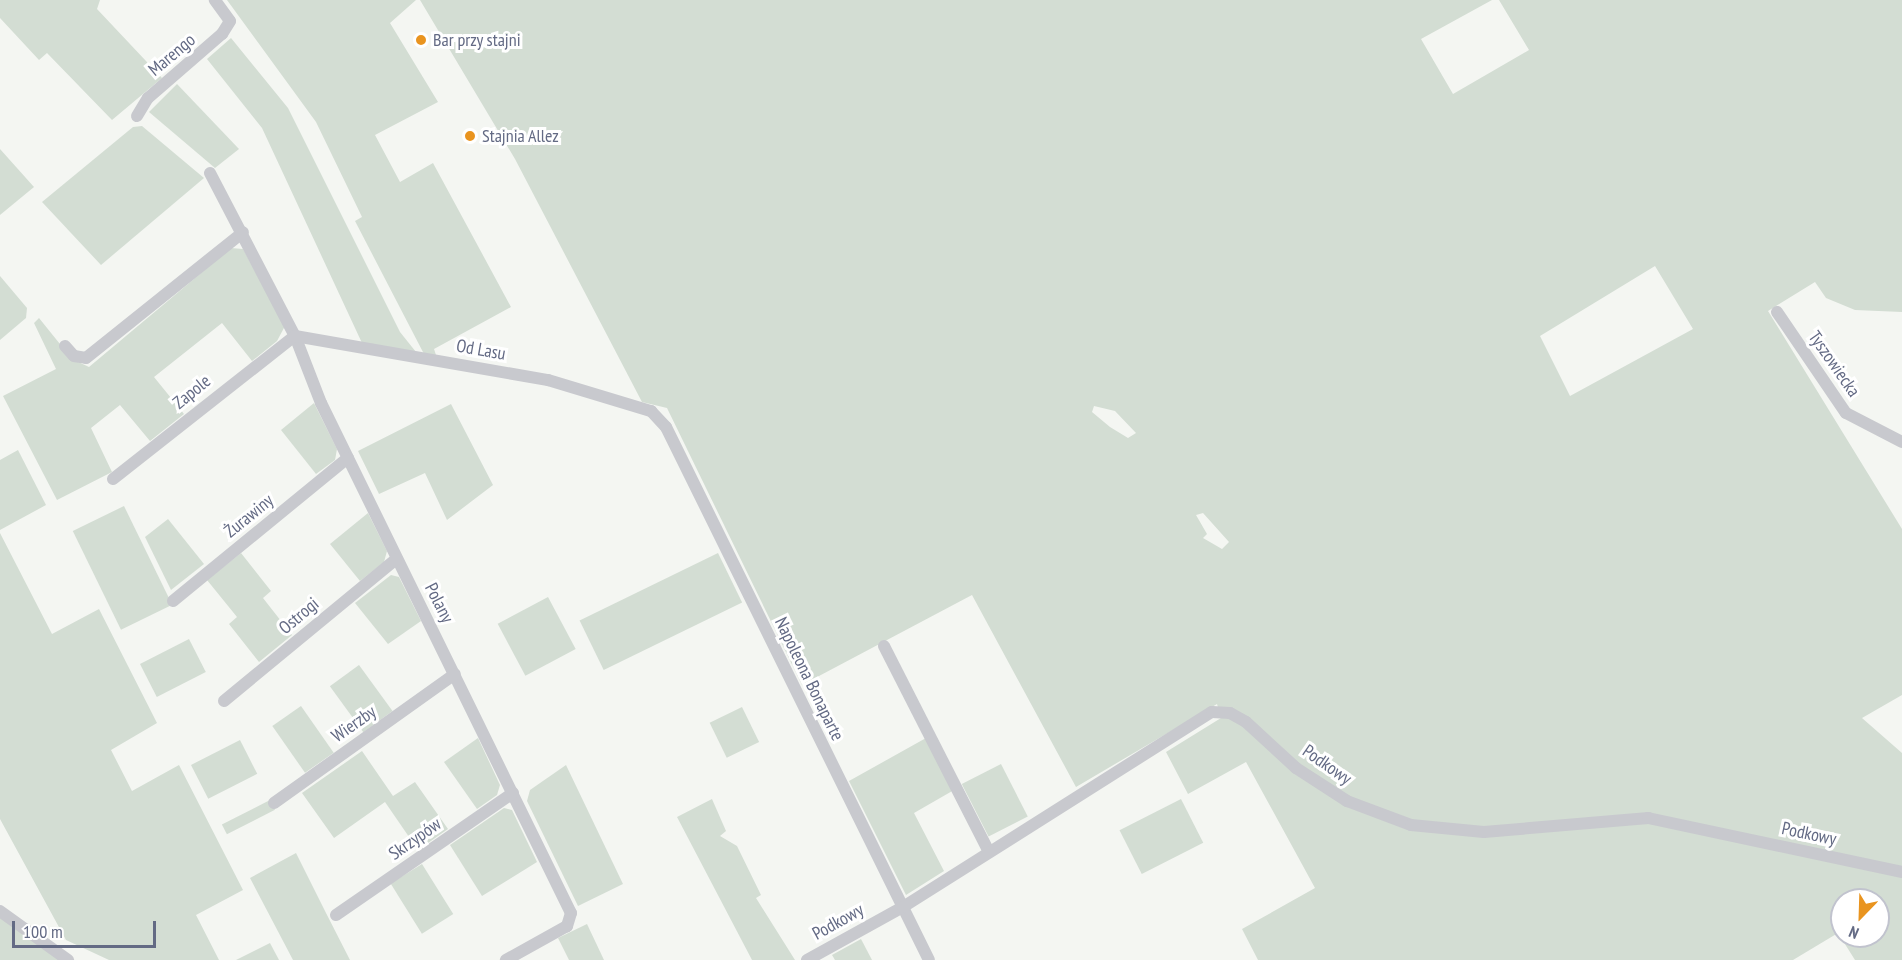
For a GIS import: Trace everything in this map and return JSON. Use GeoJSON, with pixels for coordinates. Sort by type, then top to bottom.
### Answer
{"type":"FeatureCollection","features":[{"type":"Feature","properties":{"kind":"street","name":"Marengo"},"geometry":{"type":"LineString","coordinates":[[137,116],[148,98],[213,44],[230,21],[215,0]]}},
{"type":"Feature","properties":{"kind":"street","name":"Polany"},"geometry":{"type":"LineString","coordinates":[[210,173],[296,336],[348,458],[572,918],[506,960]]}},
{"type":"Feature","properties":{"kind":"street"},"geometry":{"type":"LineString","coordinates":[[65,346],[74,356],[86,358],[243,232]]}},
{"type":"Feature","properties":{"kind":"street","name":"Tyszowiecka"},"geometry":{"type":"LineString","coordinates":[[1777,312],[1846,413],[1902,442]]}},
{"type":"Feature","properties":{"kind":"street","name":"Od Lasu"},"geometry":{"type":"LineString","coordinates":[[296,336],[548,380],[656,415]]}},
{"type":"Feature","properties":{"kind":"street","name":"Zapole"},"geometry":{"type":"LineString","coordinates":[[113,479],[296,336]]}},
{"type":"Feature","properties":{"kind":"street","name":"Napoleona Bonaparte"},"geometry":{"type":"LineString","coordinates":[[656,415],[929,960]]}},
{"type":"Feature","properties":{"kind":"street","name":"Żurawiny"},"geometry":{"type":"LineString","coordinates":[[173,601],[348,458]]}},
{"type":"Feature","properties":{"kind":"street","name":"Ostrogi"},"geometry":{"type":"LineString","coordinates":[[224,701],[396,559]]}},
{"type":"Feature","properties":{"kind":"street"},"geometry":{"type":"LineString","coordinates":[[884,646],[989,852]]}},
{"type":"Feature","properties":{"kind":"street","name":"Wierzby"},"geometry":{"type":"LineString","coordinates":[[274,802],[455,674]]}},
{"type":"Feature","properties":{"kind":"street","name":"Podkowy"},"geometry":{"type":"LineString","coordinates":[[807,960],[903,907],[1212,712],[1230,713],[1246,722],[1296,768],[1347,801],[1411,825],[1484,832],[1648,818],[1902,872]]}},
{"type":"Feature","properties":{"kind":"street","name":"Skrzypów"},"geometry":{"type":"LineString","coordinates":[[336,915],[513,793]]}},
{"type":"Feature","properties":{"kind":"street"},"geometry":{"type":"LineString","coordinates":[[0,910],[68,960]]}},
{"type":"Feature","properties":{"kind":"shaded area"},"geometry":{"type":"Polygon","coordinates":[[[0,0],[100,0],[97,9],[162,78],[112,120],[47,53],[39,60],[0,18],[0,0]]]}},
{"type":"Feature","properties":{"kind":"shaded area"},"geometry":{"type":"Polygon","coordinates":[[[227,0],[416,0],[390,23],[438,102],[375,135],[400,182],[433,163],[511,307],[434,349],[436,355],[424,354],[355,221],[362,217],[316,122],[227,0]]]}},
{"type":"Feature","properties":{"kind":"shaded area"},"geometry":{"type":"Polygon","coordinates":[[[420,0],[1492,0],[1421,39],[1453,94],[1529,50],[1499,0],[1902,0],[1902,312],[1855,310],[1826,298],[1815,282],[1768,311],[1902,529],[1902,695],[1862,718],[1902,753],[1902,960],[1855,960],[1847,948],[1890,948],[1890,888],[1830,888],[1830,938],[1793,960],[1258,960],[1242,929],[1315,888],[1246,762],[1188,794],[1166,752],[1221,718],[1217,704],[1076,787],[972,595],[802,685],[667,408],[642,402],[515,159],[420,0]],[[1655,266],[1540,336],[1570,396],[1693,329],[1655,266]],[[1094,406],[1092,412],[1110,427],[1128,438],[1136,433],[1115,411],[1094,406]],[[1203,513],[1196,515],[1207,534],[1203,538],[1222,549],[1229,542],[1203,513]]]}},
{"type":"Feature","properties":{"kind":"shaded area"},"geometry":{"type":"Polygon","coordinates":[[[231,38],[288,108],[400,332],[416,352],[362,343],[262,128],[207,59],[231,38]]]}},
{"type":"Feature","properties":{"kind":"shaded area"},"geometry":{"type":"Polygon","coordinates":[[[177,84],[239,149],[215,168],[149,112],[177,84]]]}},
{"type":"Feature","properties":{"kind":"shaded area"},"geometry":{"type":"Polygon","coordinates":[[[142,126],[204,178],[101,265],[42,202],[133,127],[142,126]]]}},
{"type":"Feature","properties":{"kind":"shaded area"},"geometry":{"type":"Polygon","coordinates":[[[0,149],[34,187],[0,215],[0,149]]]}},
{"type":"Feature","properties":{"kind":"shaded area"},"geometry":{"type":"Polygon","coordinates":[[[231,248],[243,249],[285,326],[277,341],[252,361],[222,323],[154,377],[184,414],[150,441],[120,405],[91,428],[112,472],[57,500],[3,396],[56,369],[34,323],[39,318],[72,359],[89,367],[231,248]]]}},
{"type":"Feature","properties":{"kind":"shaded area"},"geometry":{"type":"Polygon","coordinates":[[[0,276],[27,308],[26,318],[0,340],[0,276]]]}},
{"type":"Feature","properties":{"kind":"shaded area"},"geometry":{"type":"Polygon","coordinates":[[[314,403],[337,449],[335,460],[316,474],[281,430],[314,403]]]}},
{"type":"Feature","properties":{"kind":"shaded area"},"geometry":{"type":"Polygon","coordinates":[[[451,404],[493,485],[447,520],[425,473],[379,494],[358,451],[451,404]]]}},
{"type":"Feature","properties":{"kind":"shaded area"},"geometry":{"type":"Polygon","coordinates":[[[18,450],[46,505],[0,530],[0,460],[18,450]]]}},
{"type":"Feature","properties":{"kind":"shaded area"},"geometry":{"type":"Polygon","coordinates":[[[124,506],[172,605],[121,630],[73,531],[124,506]]]}},
{"type":"Feature","properties":{"kind":"shaded area"},"geometry":{"type":"Polygon","coordinates":[[[368,513],[387,551],[384,562],[360,581],[330,544],[368,513]]]}},
{"type":"Feature","properties":{"kind":"shaded area"},"geometry":{"type":"Polygon","coordinates":[[[168,519],[204,564],[171,590],[145,537],[168,519]]]}},
{"type":"Feature","properties":{"kind":"shaded area"},"geometry":{"type":"Polygon","coordinates":[[[0,533],[52,634],[99,609],[157,723],[111,750],[132,791],[179,765],[243,890],[196,915],[219,960],[109,960],[66,940],[0,819],[0,533]]]}},
{"type":"Feature","properties":{"kind":"shaded area"},"geometry":{"type":"Polygon","coordinates":[[[241,553],[271,591],[263,598],[292,635],[259,662],[229,624],[237,617],[207,580],[241,553]]]}},
{"type":"Feature","properties":{"kind":"shaded area"},"geometry":{"type":"Polygon","coordinates":[[[718,553],[742,602],[604,670],[580,621],[718,553]]]}},
{"type":"Feature","properties":{"kind":"shaded area"},"geometry":{"type":"Polygon","coordinates":[[[391,575],[399,577],[421,621],[388,644],[355,603],[391,575]]]}},
{"type":"Feature","properties":{"kind":"shaded area"},"geometry":{"type":"Polygon","coordinates":[[[548,597],[576,649],[525,676],[498,624],[548,597]]]}},
{"type":"Feature","properties":{"kind":"shaded area"},"geometry":{"type":"Polygon","coordinates":[[[189,639],[206,672],[157,697],[140,664],[189,639]]]}},
{"type":"Feature","properties":{"kind":"shaded area"},"geometry":{"type":"Polygon","coordinates":[[[359,665],[393,711],[363,732],[330,686],[359,665]]]}},
{"type":"Feature","properties":{"kind":"shaded area"},"geometry":{"type":"Polygon","coordinates":[[[301,706],[334,753],[305,773],[272,726],[301,706]]]}},
{"type":"Feature","properties":{"kind":"shaded area"},"geometry":{"type":"Polygon","coordinates":[[[742,707],[759,742],[727,758],[710,723],[742,707]]]}},
{"type":"Feature","properties":{"kind":"shaded area"},"geometry":{"type":"Polygon","coordinates":[[[478,738],[500,785],[497,795],[477,809],[444,762],[478,738]]]}},
{"type":"Feature","properties":{"kind":"shaded area"},"geometry":{"type":"Polygon","coordinates":[[[926,738],[954,790],[914,813],[944,871],[906,895],[849,781],[926,738]]]}},
{"type":"Feature","properties":{"kind":"shaded area"},"geometry":{"type":"Polygon","coordinates":[[[240,740],[257,774],[208,799],[191,765],[240,740]]]}},
{"type":"Feature","properties":{"kind":"shaded area"},"geometry":{"type":"Polygon","coordinates":[[[362,751],[393,796],[415,782],[448,829],[418,850],[385,802],[334,838],[302,793],[362,751]]]}},
{"type":"Feature","properties":{"kind":"shaded area"},"geometry":{"type":"Polygon","coordinates":[[[1001,764],[1028,817],[989,837],[962,784],[1001,764]]]}},
{"type":"Feature","properties":{"kind":"shaded area"},"geometry":{"type":"Polygon","coordinates":[[[566,765],[623,884],[578,906],[527,801],[530,790],[566,765]]]}},
{"type":"Feature","properties":{"kind":"shaded area"},"geometry":{"type":"Polygon","coordinates":[[[712,799],[726,831],[720,836],[737,846],[761,895],[756,898],[795,960],[752,960],[677,817],[712,799]]]}},
{"type":"Feature","properties":{"kind":"shaded area"},"geometry":{"type":"Polygon","coordinates":[[[1181,799],[1203,843],[1142,874],[1120,830],[1181,799]]]}},
{"type":"Feature","properties":{"kind":"shaded area"},"geometry":{"type":"Polygon","coordinates":[[[270,800],[275,810],[227,834],[222,825],[270,800]]]}},
{"type":"Feature","properties":{"kind":"shaded area"},"geometry":{"type":"Polygon","coordinates":[[[504,808],[512,810],[537,862],[482,896],[450,845],[504,808]]]}},
{"type":"Feature","properties":{"kind":"shaded area"},"geometry":{"type":"Polygon","coordinates":[[[296,853],[350,960],[293,960],[250,878],[296,853]]]}},
{"type":"Feature","properties":{"kind":"shaded area"},"geometry":{"type":"Polygon","coordinates":[[[422,864],[453,914],[422,934],[391,884],[422,864]]]}},
{"type":"Feature","properties":{"kind":"shaded area"},"geometry":{"type":"Polygon","coordinates":[[[0,916],[62,960],[0,960],[0,916]]]}},
{"type":"Feature","properties":{"kind":"shaded area"},"geometry":{"type":"Polygon","coordinates":[[[587,924],[604,960],[569,960],[558,938],[587,924]]]}},
{"type":"Feature","properties":{"kind":"shaded area"},"geometry":{"type":"Polygon","coordinates":[[[861,939],[872,960],[835,960],[832,955],[861,939]]]}},
{"type":"Feature","properties":{"kind":"shaded area"},"geometry":{"type":"Polygon","coordinates":[[[270,943],[279,960],[236,960],[270,943]]]}},
{"type":"Feature","properties":{"kind":"place","name":"Bar przy stajni"},"geometry":{"type":"Point","coordinates":[421,40]}},
{"type":"Feature","properties":{"kind":"place","name":"Stajnia Allez"},"geometry":{"type":"Point","coordinates":[470,136]}}]}
